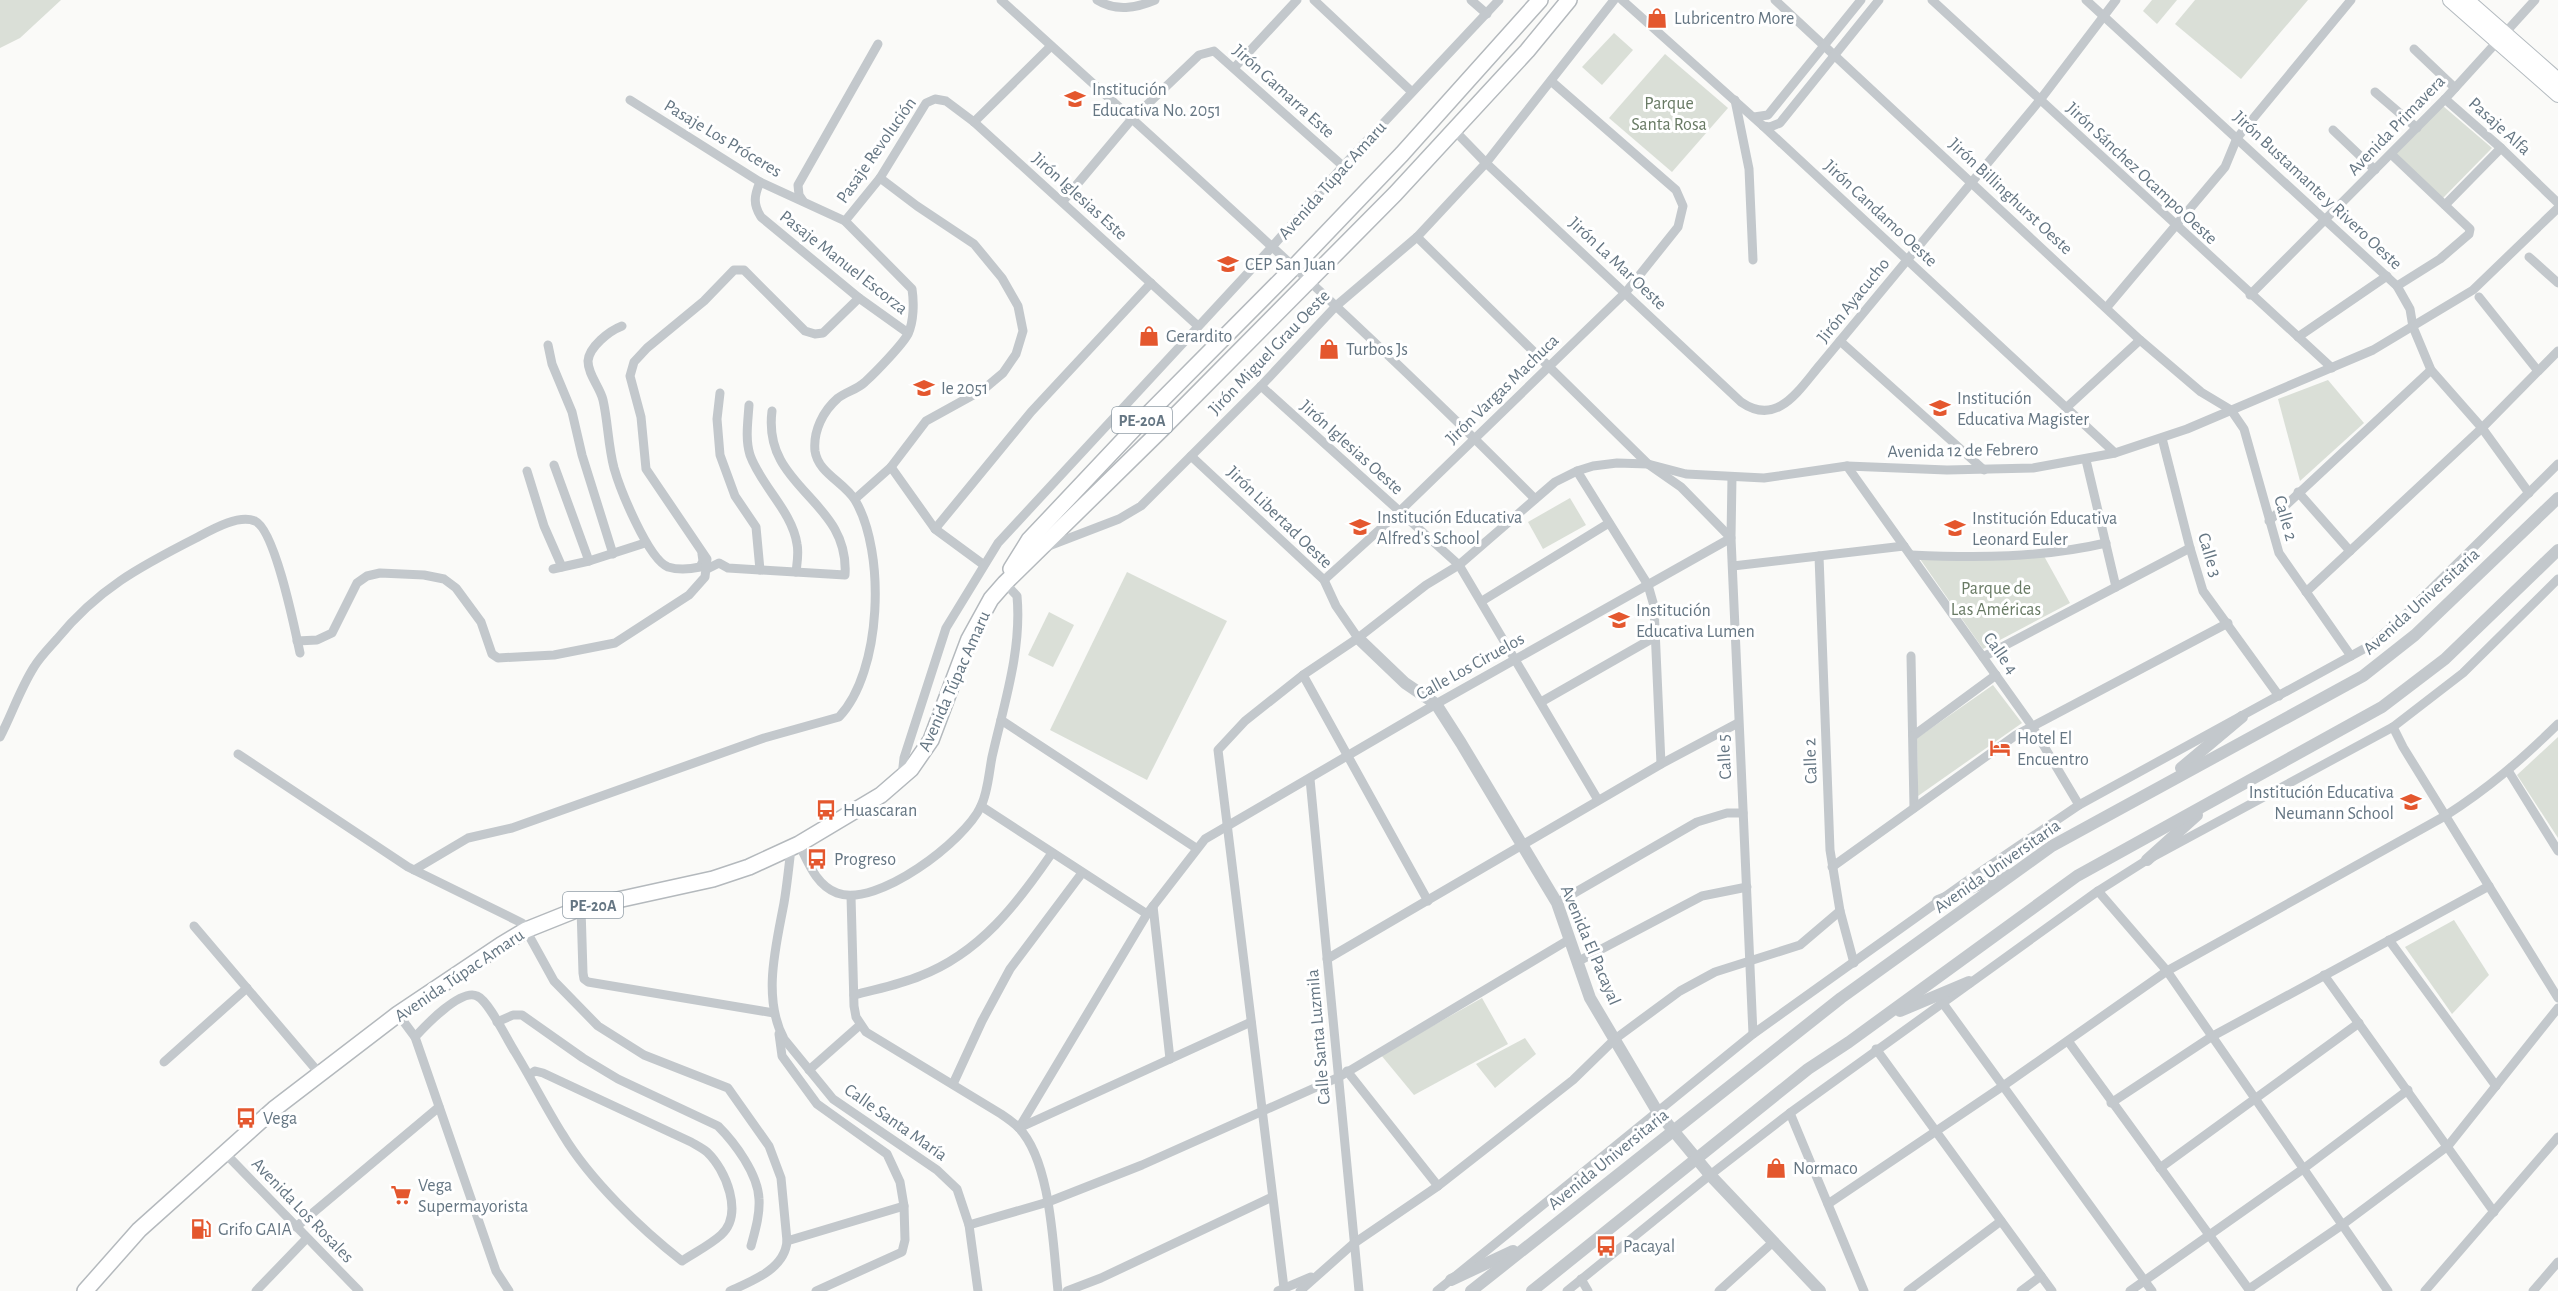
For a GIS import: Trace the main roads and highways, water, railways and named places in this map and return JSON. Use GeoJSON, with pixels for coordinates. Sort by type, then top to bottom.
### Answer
{"type":"FeatureCollection","features":[{"type":"Feature","properties":{"kind":"highway","name":"Avenida Túpac Amaru"},"geometry":{"type":"LineString","coordinates":[[1005,583],[1029,540],[1147,415],[1293,268],[1410,145],[1540,0]]}},
{"type":"Feature","properties":{"kind":"highway","name":"Avenida Túpac Amaru"},"geometry":{"type":"LineString","coordinates":[[85,1291],[139,1230],[224,1152],[319,1074],[398,1014],[526,930],[581,908],[713,879],[749,867],[795,846],[881,795],[902,778],[931,740],[969,639],[991,599],[1036,551],[1162,429],[1395,194],[1527,51],[1569,0]]}},
{"type":"Feature","properties":{"kind":"main road"},"geometry":{"type":"LineString","coordinates":[[2450,0],[2558,80]]}},
{"type":"Feature","properties":{"kind":"main road"},"geometry":{"type":"LineString","coordinates":[[2467,0],[2558,94]]}},
{"type":"Feature","properties":{"kind":"place","name":"Lubricentro More"},"geometry":{"type":"Point","coordinates":[1657,18]}},
{"type":"Feature","properties":{"kind":"place","name":"Institución Educativa No. 2051"},"geometry":{"type":"Point","coordinates":[1075,99]}},
{"type":"Feature","properties":{"kind":"place","name":"CEP San Juan"},"geometry":{"type":"Point","coordinates":[1228,264]}},
{"type":"Feature","properties":{"kind":"place","name":"Gerardito"},"geometry":{"type":"Point","coordinates":[1149,336]}},
{"type":"Feature","properties":{"kind":"place","name":"Turbos Js"},"geometry":{"type":"Point","coordinates":[1329,349]}},
{"type":"Feature","properties":{"kind":"place","name":"Ie 2051"},"geometry":{"type":"Point","coordinates":[924,388]}},
{"type":"Feature","properties":{"kind":"place","name":"Institución Educativa Magister"},"geometry":{"type":"Point","coordinates":[1940,408]}},
{"type":"Feature","properties":{"kind":"place","name":"Institución Educativa Alfred's School"},"geometry":{"type":"Point","coordinates":[1360,527]}},
{"type":"Feature","properties":{"kind":"place","name":"Institución Educativa Leonard Euler"},"geometry":{"type":"Point","coordinates":[1955,528]}},
{"type":"Feature","properties":{"kind":"place","name":"Institución Educativa Lumen"},"geometry":{"type":"Point","coordinates":[1619,620]}},
{"type":"Feature","properties":{"kind":"place","name":"Hotel El Encuentro"},"geometry":{"type":"Point","coordinates":[2000,748]}},
{"type":"Feature","properties":{"kind":"place","name":"Institución Educativa Neumann School"},"geometry":{"type":"Point","coordinates":[2411,802]}},
{"type":"Feature","properties":{"kind":"place","name":"Huascaran"},"geometry":{"type":"Point","coordinates":[826,810]}},
{"type":"Feature","properties":{"kind":"place","name":"Progreso"},"geometry":{"type":"Point","coordinates":[817,859]}},
{"type":"Feature","properties":{"kind":"place","name":"Vega"},"geometry":{"type":"Point","coordinates":[246,1118]}},
{"type":"Feature","properties":{"kind":"place","name":"Normaco"},"geometry":{"type":"Point","coordinates":[1776,1168]}},
{"type":"Feature","properties":{"kind":"place","name":"Vega Supermayorista"},"geometry":{"type":"Point","coordinates":[401,1195]}},
{"type":"Feature","properties":{"kind":"place","name":"Grifo GAIA"},"geometry":{"type":"Point","coordinates":[201,1229]}},
{"type":"Feature","properties":{"kind":"place","name":"Pacayal"},"geometry":{"type":"Point","coordinates":[1606,1246]}},
{"type":"Feature","properties":{"kind":"park label","name":"Parque Santa Rosa"},"geometry":{"type":"Point","coordinates":[1669,113]}},
{"type":"Feature","properties":{"kind":"park label","name":"Parque de Las Américas"},"geometry":{"type":"Point","coordinates":[1996,598]}}]}
